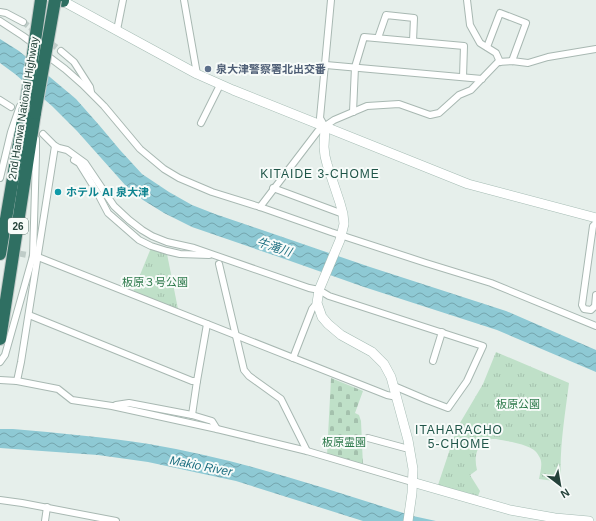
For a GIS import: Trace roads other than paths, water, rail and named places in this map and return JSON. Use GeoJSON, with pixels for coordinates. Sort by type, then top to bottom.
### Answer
{"type":"FeatureCollection","features":[{"type":"Feature","properties":{"kind":"highway","name":"2nd Hanwa National Highway"},"geometry":{"type":"LineString","coordinates":[[0,254],[24,100],[29,82],[41,0]]}},
{"type":"Feature","properties":{"kind":"highway","name":"2nd Hanwa National Highway"},"geometry":{"type":"LineString","coordinates":[[0,339],[38,131],[35,113],[60,0]]}},
{"type":"Feature","properties":{"kind":"street"},"geometry":{"type":"LineString","coordinates":[[60,0],[220,85],[468,184],[596,218]]}},
{"type":"Feature","properties":{"kind":"street"},"geometry":{"type":"LineString","coordinates":[[117,30],[123,0]]}},
{"type":"Feature","properties":{"kind":"street"},"geometry":{"type":"LineString","coordinates":[[184,0],[197,74]]}},
{"type":"Feature","properties":{"kind":"street"},"geometry":{"type":"LineString","coordinates":[[293,358],[312,309],[317,303],[321,286],[341,237],[344,224],[340,202],[325,156],[325,127],[320,118],[331,0]]}},
{"type":"Feature","properties":{"kind":"street"},"geometry":{"type":"LineString","coordinates":[[467,0],[470,25],[480,43],[496,53],[500,62]]}},
{"type":"Feature","properties":{"kind":"street"},"geometry":{"type":"LineString","coordinates":[[0,12],[6,13],[23,22]]}},
{"type":"Feature","properties":{"kind":"street"},"geometry":{"type":"LineString","coordinates":[[487,47],[500,13],[526,23],[512,61]]}},
{"type":"Feature","properties":{"kind":"street"},"geometry":{"type":"LineString","coordinates":[[378,38],[386,14],[414,18],[413,41]]}},
{"type":"Feature","properties":{"kind":"street"},"geometry":{"type":"LineString","coordinates":[[0,21],[23,36],[65,69],[104,106],[140,149],[179,178],[212,192],[260,207],[341,237],[492,283],[596,326]]}},
{"type":"Feature","properties":{"kind":"street"},"geometry":{"type":"LineString","coordinates":[[353,112],[354,67],[364,37],[464,46],[463,77]]}},
{"type":"Feature","properties":{"kind":"street"},"geometry":{"type":"LineString","coordinates":[[260,207],[318,131],[334,120],[367,106],[399,104],[430,116],[439,113],[458,95],[471,90],[498,62],[512,61],[528,63],[548,57],[596,49]]}},
{"type":"Feature","properties":{"kind":"street"},"geometry":{"type":"LineString","coordinates":[[61,50],[74,62],[90,87],[93,95]]}},
{"type":"Feature","properties":{"kind":"street"},"geometry":{"type":"LineString","coordinates":[[326,65],[482,79]]}},
{"type":"Feature","properties":{"kind":"street"},"geometry":{"type":"LineString","coordinates":[[202,123],[220,85]]}},
{"type":"Feature","properties":{"kind":"street"},"geometry":{"type":"LineString","coordinates":[[0,100],[11,107]]}},
{"type":"Feature","properties":{"kind":"street"},"geometry":{"type":"LineString","coordinates":[[0,178],[11,132],[24,100]]}},
{"type":"Feature","properties":{"kind":"street"},"geometry":{"type":"LineString","coordinates":[[0,362],[5,355],[35,257],[36,139],[38,131],[79,163],[108,213],[139,240],[167,252],[212,255]]}},
{"type":"Feature","properties":{"kind":"street"},"geometry":{"type":"LineString","coordinates":[[57,147],[67,150],[85,163],[114,206],[129,220],[152,236],[167,242],[194,248],[309,288],[321,286]]}},
{"type":"Feature","properties":{"kind":"street"},"geometry":{"type":"LineString","coordinates":[[17,381],[28,315],[35,257],[57,147]]}},
{"type":"Feature","properties":{"kind":"street"},"geometry":{"type":"LineString","coordinates":[[273,188],[343,214]]}},
{"type":"Feature","properties":{"kind":"street"},"geometry":{"type":"LineString","coordinates":[[596,223],[593,226],[592,233],[582,306],[584,309],[591,310],[595,306],[596,296]]}},
{"type":"Feature","properties":{"kind":"street"},"geometry":{"type":"LineString","coordinates":[[35,257],[387,395],[397,397]]}},
{"type":"Feature","properties":{"kind":"street"},"geometry":{"type":"LineString","coordinates":[[219,264],[244,370],[249,376],[281,399],[307,451]]}},
{"type":"Feature","properties":{"kind":"street"},"geometry":{"type":"LineString","coordinates":[[321,286],[329,296],[483,346],[467,381],[448,408],[394,386]]}},
{"type":"Feature","properties":{"kind":"street"},"geometry":{"type":"LineString","coordinates":[[317,303],[322,317],[328,324],[341,335],[372,352],[384,364],[391,376],[410,448],[413,469],[412,493],[408,521]]}},
{"type":"Feature","properties":{"kind":"street"},"geometry":{"type":"LineString","coordinates":[[28,315],[192,381],[197,381]]}},
{"type":"Feature","properties":{"kind":"street"},"geometry":{"type":"LineString","coordinates":[[192,415],[207,324]]}},
{"type":"Feature","properties":{"kind":"street"},"geometry":{"type":"LineString","coordinates":[[433,361],[442,332]]}},
{"type":"Feature","properties":{"kind":"street"},"geometry":{"type":"LineString","coordinates":[[0,380],[17,381],[58,389],[72,400],[112,406],[307,451],[510,510],[555,518],[589,521]]}},
{"type":"Feature","properties":{"kind":"street"},"geometry":{"type":"LineString","coordinates":[[112,406],[129,403],[192,415],[212,421],[217,429]]}},
{"type":"Feature","properties":{"kind":"street"},"geometry":{"type":"LineString","coordinates":[[373,437],[405,448],[410,448]]}},
{"type":"Feature","properties":{"kind":"street"},"geometry":{"type":"LineString","coordinates":[[0,500],[47,507],[116,521]]}},
{"type":"Feature","properties":{"kind":"street"},"geometry":{"type":"LineString","coordinates":[[45,521],[47,507]]}},
{"type":"Feature","properties":{"kind":"water","name":"牛滝川"},"geometry":{"type":"Polygon","coordinates":[[[0,39],[19,51],[76,99],[142,174],[192,205],[370,267],[506,311],[596,350],[596,372],[497,330],[364,287],[192,227],[164,213],[143,200],[126,186],[77,131],[52,106],[0,63],[0,39]]]}},
{"type":"Feature","properties":{"kind":"water","name":"Makio River"},"geometry":{"type":"Polygon","coordinates":[[[0,429],[98,437],[183,450],[249,466],[413,516],[436,521],[363,521],[236,481],[148,462],[98,455],[0,448],[0,429]]]}},
{"type":"Feature","properties":{"kind":"tunnel"},"geometry":{"type":"LineString","coordinates":[[23,22],[61,51]]}},
{"type":"Feature","properties":{"kind":"tunnel"},"geometry":{"type":"LineString","coordinates":[[11,252],[33,256]]}},
{"type":"Feature","properties":{"kind":"place","name":"泉大津警察署北出交番"},"geometry":{"type":"Point","coordinates":[208,69]}},
{"type":"Feature","properties":{"kind":"place","name":"ホテル AI 泉大津"},"geometry":{"type":"Point","coordinates":[58,192]}},
{"type":"Feature","properties":{"kind":"district","name":"KITAIDE 3-CHOME"},"geometry":{"type":"Point","coordinates":[320,174]}},
{"type":"Feature","properties":{"kind":"district","name":"ITAHARACHO 5-CHOME"},"geometry":{"type":"Point","coordinates":[459,437]}},
{"type":"Feature","properties":{"kind":"park label","name":"板原３号公園"},"geometry":{"type":"Point","coordinates":[155,282]}},
{"type":"Feature","properties":{"kind":"park label","name":"板原公園"},"geometry":{"type":"Point","coordinates":[518,404]}},
{"type":"Feature","properties":{"kind":"park label","name":"板原霊園"},"geometry":{"type":"Point","coordinates":[344,442]}}]}
